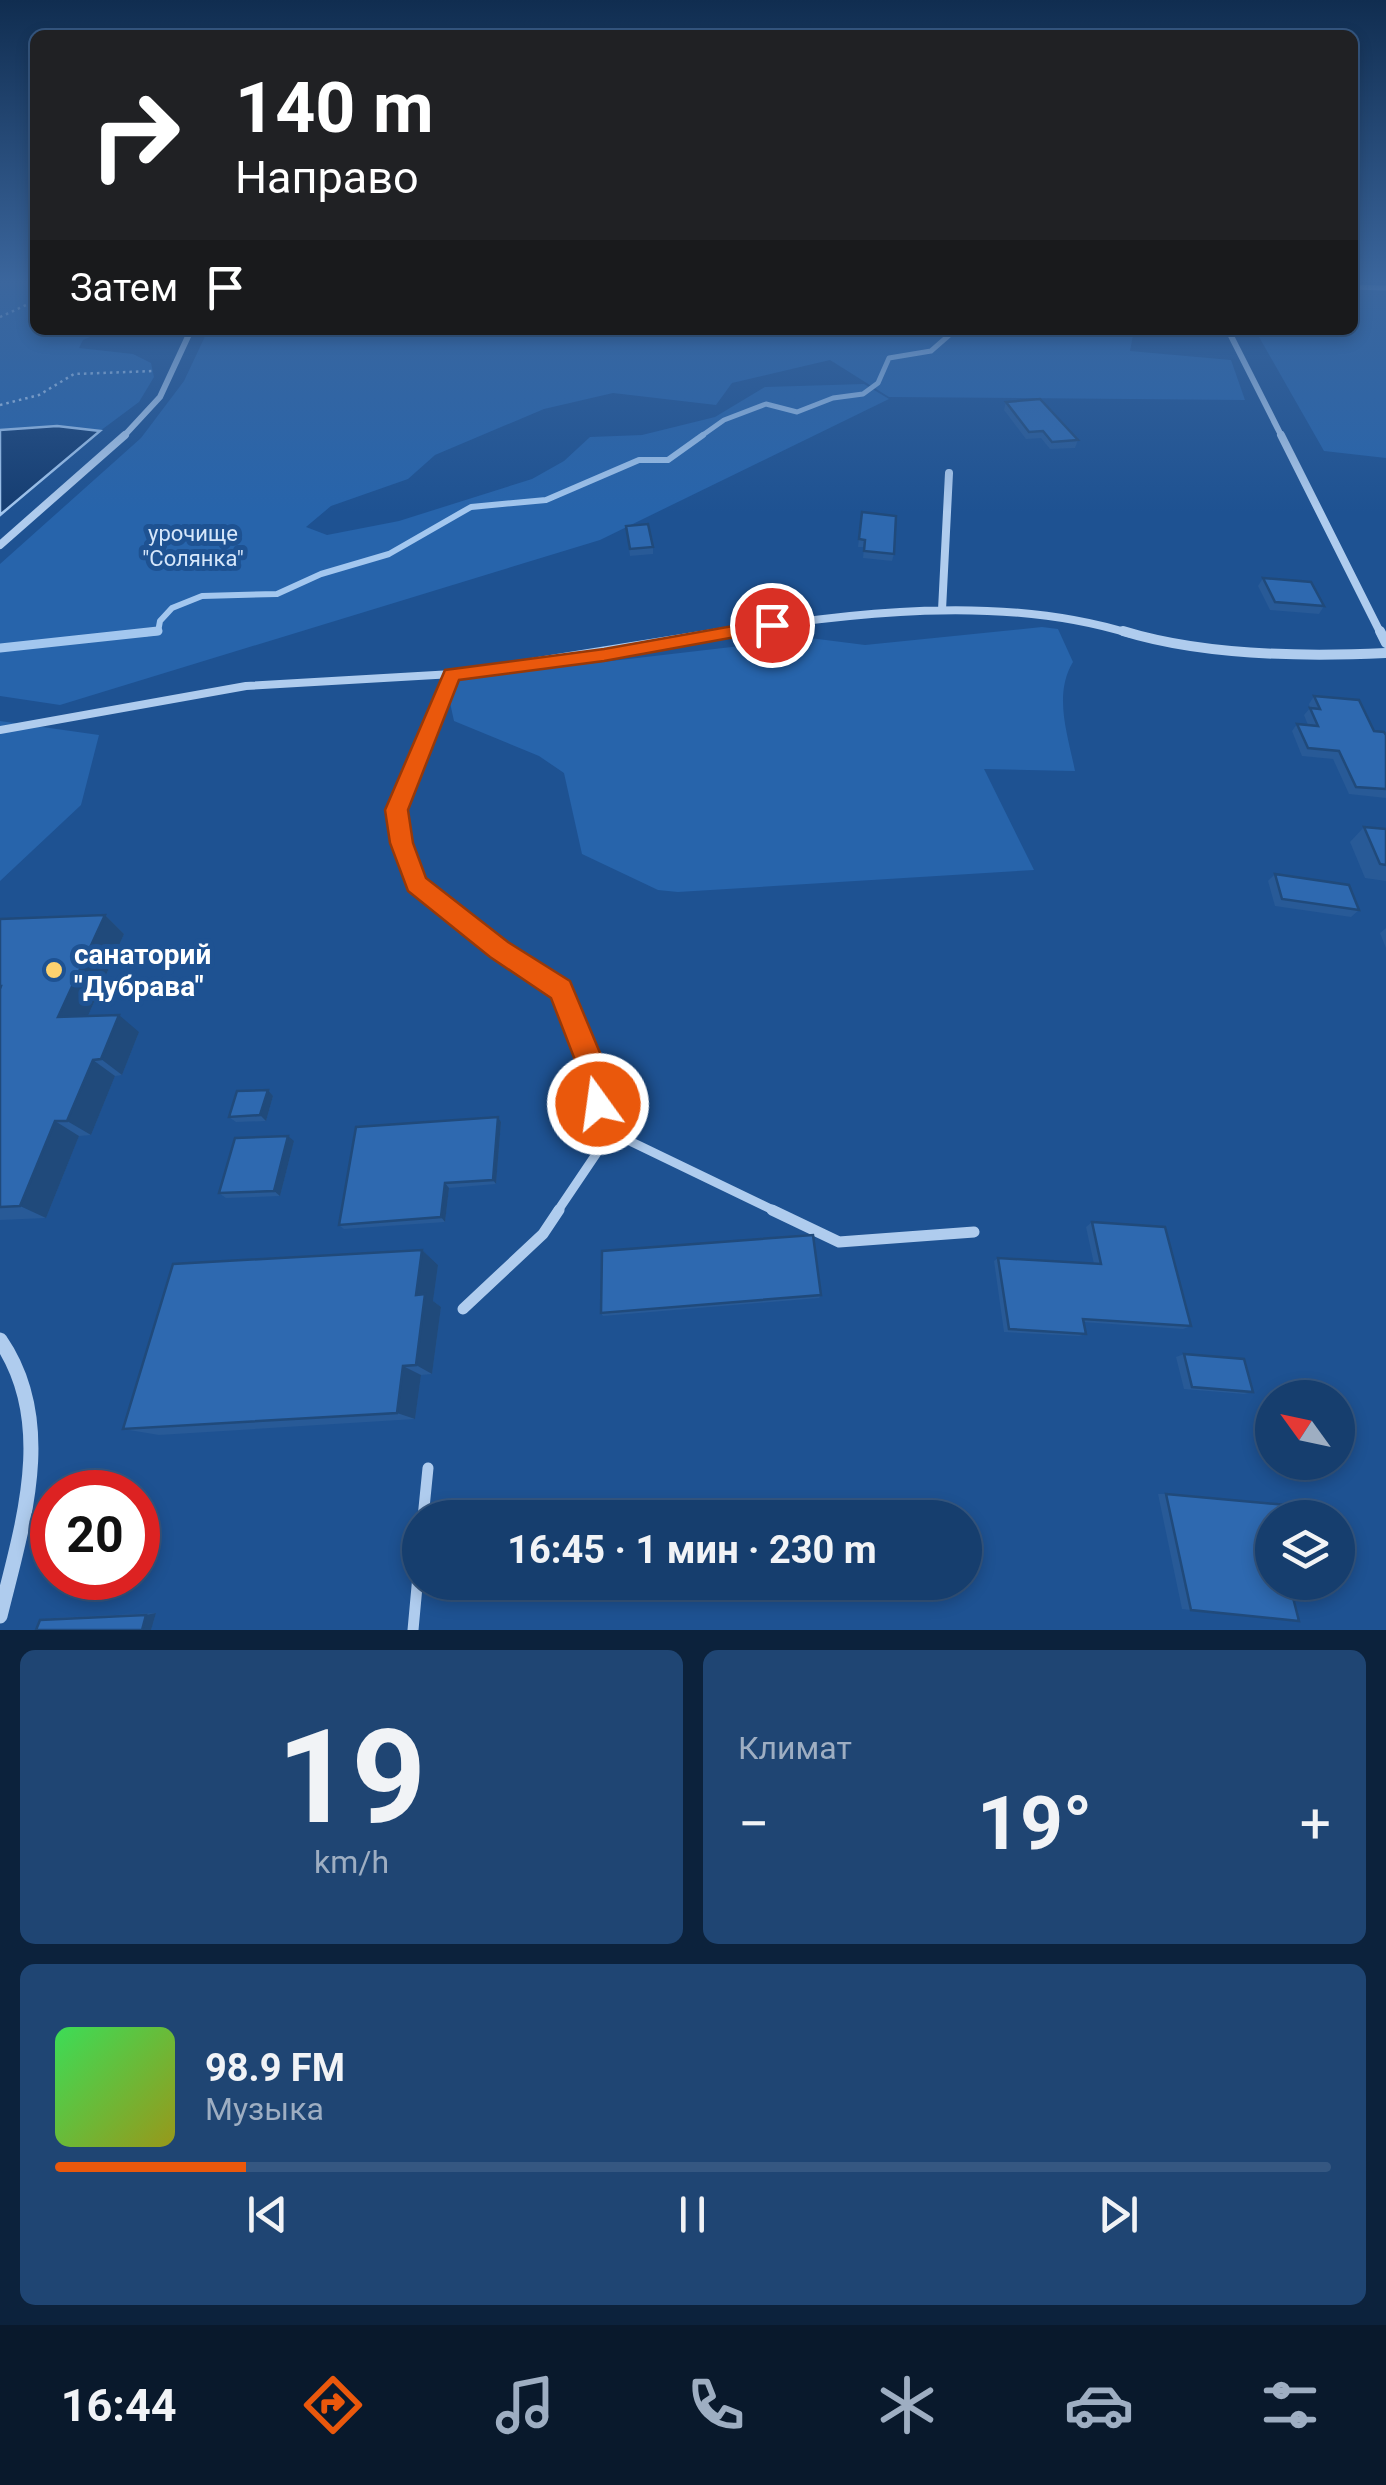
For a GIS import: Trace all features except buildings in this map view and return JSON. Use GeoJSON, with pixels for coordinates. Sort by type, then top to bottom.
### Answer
{"type":"FeatureCollection","features":[{"type":"Feature","properties":{"kind":"street"},"geometry":{"type":"LineString","coordinates":[[0,545],[138,424],[160,398],[176,360]]}},
{"type":"Feature","properties":{"kind":"street"},"geometry":{"type":"LineString","coordinates":[[1243,360],[1386,643]]}},
{"type":"Feature","properties":{"kind":"street"},"geometry":{"type":"LineString","coordinates":[[942,610],[949,473]]}},
{"type":"Feature","properties":{"kind":"street"},"geometry":{"type":"LineString","coordinates":[[470,674],[772,625],[942,610],[1084,619],[1152,640],[1309,657],[1386,653]]}},
{"type":"Feature","properties":{"kind":"street"},"geometry":{"type":"LineString","coordinates":[[0,1340],[15,1356],[33,1412],[22,1525],[0,1616]]}},
{"type":"Feature","properties":{"kind":"lane"},"geometry":{"type":"LineString","coordinates":[[452,674],[397,810],[402,843],[416,884],[499,950],[561,990],[611,1132],[839,1242],[974,1232]]}},
{"type":"Feature","properties":{"kind":"lane"},"geometry":{"type":"LineString","coordinates":[[0,730],[246,686],[470,674]]}},
{"type":"Feature","properties":{"kind":"lane"},"geometry":{"type":"LineString","coordinates":[[464,1310],[543,1234],[611,1132]]}},
{"type":"Feature","properties":{"kind":"lane"},"geometry":{"type":"LineString","coordinates":[[425,1500],[428,1468]]}},
{"type":"Feature","properties":{"kind":"lane"},"geometry":{"type":"LineString","coordinates":[[413,1630],[416,1600]]}},
{"type":"Feature","properties":{"kind":"path"},"geometry":{"type":"LineString","coordinates":[[0,405],[39,396],[74,374],[140,370],[170,373]]}},
{"type":"Feature","properties":{"kind":"green space"},"geometry":{"type":"Polygon","coordinates":[[[0,360],[151,363],[154,377],[139,402],[100,431],[57,426],[0,430],[0,360]]]}},
{"type":"Feature","properties":{"kind":"green space","name":"урочище \"Солянка\""},"geometry":{"type":"Polygon","coordinates":[[[194,360],[830,360],[732,383],[716,405],[613,393],[544,409],[435,455],[408,479],[331,506],[306,527],[327,535],[399,521],[532,479],[564,461],[590,437],[642,435],[715,417],[765,387],[864,384],[889,399],[600,540],[60,705],[0,696],[0,564],[141,438],[184,381],[194,360]]]}},
{"type":"Feature","properties":{"kind":"green space","name":"урочище \"Солянка\""},"geometry":{"type":"Polygon","coordinates":[[[830,360],[1231,360],[1245,400],[889,397],[830,360]]]}},
{"type":"Feature","properties":{"kind":"green space"},"geometry":{"type":"Polygon","coordinates":[[[1272,360],[1386,360],[1386,458],[1324,451],[1272,360]]]}},
{"type":"Feature","properties":{"kind":"green space"},"geometry":{"type":"Polygon","coordinates":[[[1042,627],[1058,629],[1073,662],[1063,701],[1075,771],[984,769],[1034,870],[678,892],[658,890],[582,854],[564,773],[539,756],[454,721],[449,698],[451,687],[464,678],[810,638],[865,645],[1042,627]]]}},
{"type":"Feature","properties":{"kind":"green space"},"geometry":{"type":"Polygon","coordinates":[[[0,721],[99,735],[81,805],[0,881],[0,721]]]}},
{"type":"Feature","properties":{"kind":"shaded area"},"geometry":{"type":"Polygon","coordinates":[[[57,426],[100,431],[0,515],[0,430],[57,426]]]}},
{"type":"Feature","properties":{"kind":"waterway"},"geometry":{"type":"LineString","coordinates":[[700,437],[724,420],[766,404],[797,412],[833,398],[863,394],[878,383],[888,360]]}},
{"type":"Feature","properties":{"kind":"waterway"},"geometry":{"type":"LineString","coordinates":[[139,634],[158,632],[160,621],[172,608],[202,596],[277,594],[321,574],[389,554],[471,507],[546,500],[639,460],[668,460],[703,435]]}},
{"type":"Feature","properties":{"kind":"waterway"},"geometry":{"type":"LineString","coordinates":[[0,648],[158,631]]}},
{"type":"Feature","properties":{"kind":"place","name":"санаторий \"Дубрава\""},"geometry":{"type":"Point","coordinates":[54,970]}},
{"type":"Feature","properties":{"kind":"route"},"geometry":{"type":"LineString","coordinates":[[598,1104],[589,1060],[561,990],[499,950],[416,884],[402,843],[397,810],[452,674],[604,655],[772,625]]}}]}
